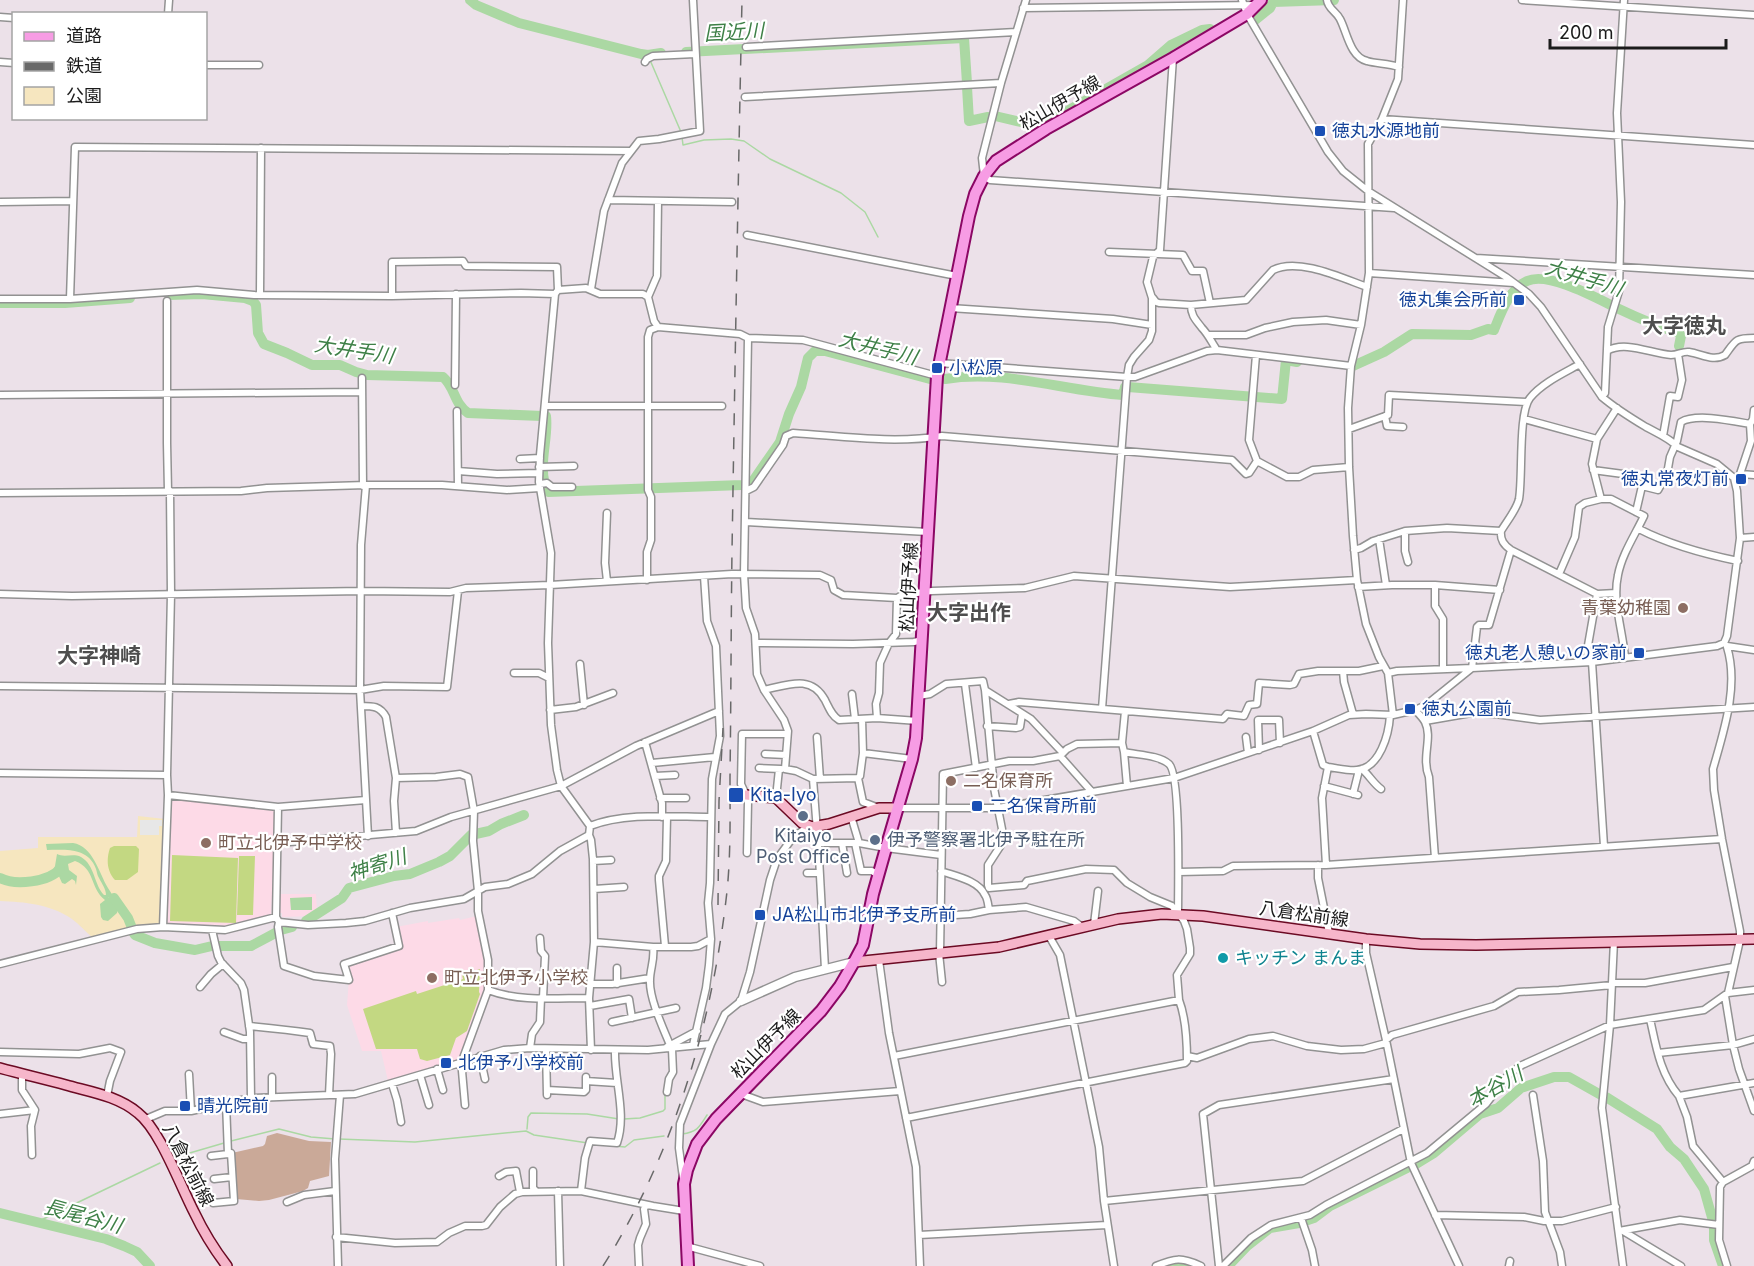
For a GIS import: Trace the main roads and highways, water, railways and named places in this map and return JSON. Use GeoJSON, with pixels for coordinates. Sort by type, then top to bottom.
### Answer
{"type":"FeatureCollection","features":[{"type":"Feature","properties":{"kind":"main road","name":"松山伊予線"},"geometry":{"type":"LineString","coordinates":[[688,1266],[684,1185],[697,1144],[716,1119],[821,1011],[840,986],[863,945],[885,848],[912,759],[918,721],[937,376],[975,194],[984,176],[996,161],[1046,129],[1173,58],[1244,6],[1259,3]]}},
{"type":"Feature","properties":{"kind":"main road"},"geometry":{"type":"LineString","coordinates":[[747,795],[776,798],[802,824],[812,826],[879,808],[897,808]]}},
{"type":"Feature","properties":{"kind":"main road","name":"八倉松前線"},"geometry":{"type":"LineString","coordinates":[[854,962],[999,947],[1132,916],[1178,914],[1366,939],[1448,945],[1754,939]]}},
{"type":"Feature","properties":{"kind":"main road","name":"八倉松前線"},"geometry":{"type":"LineString","coordinates":[[0,1068],[107,1096],[128,1106],[146,1119],[170,1162],[194,1214],[227,1266]]}},
{"type":"Feature","properties":{"kind":"waterway","name":"国近川"},"geometry":{"type":"LineString","coordinates":[[470,0],[476,5],[519,23],[641,54],[661,53]]}},
{"type":"Feature","properties":{"kind":"waterway","name":"国近川"},"geometry":{"type":"LineString","coordinates":[[1255,20],[1270,8],[1273,2],[1334,0]]}},
{"type":"Feature","properties":{"kind":"waterway","name":"国近川"},"geometry":{"type":"LineString","coordinates":[[995,116],[1025,123],[1046,123],[1148,65],[1171,45],[1202,30],[1210,29]]}},
{"type":"Feature","properties":{"kind":"waterway","name":"国近川"},"geometry":{"type":"LineString","coordinates":[[686,52],[964,38],[967,83]]}},
{"type":"Feature","properties":{"kind":"waterway"},"geometry":{"type":"LineString","coordinates":[[650,60],[681,132]]}},
{"type":"Feature","properties":{"kind":"waterway","name":"国近川"},"geometry":{"type":"LineString","coordinates":[[967,87],[969,121],[988,117]]}},
{"type":"Feature","properties":{"kind":"waterway"},"geometry":{"type":"LineString","coordinates":[[682,137],[683,145],[704,140],[744,141],[770,159],[841,193],[865,212],[878,237]]}},
{"type":"Feature","properties":{"kind":"waterway","name":"大井手川"},"geometry":{"type":"LineString","coordinates":[[1353,366],[1384,352],[1412,334],[1471,335],[1488,329],[1494,330],[1510,296],[1527,281],[1536,279],[1560,283],[1641,319],[1679,333],[1681,336],[1679,346]]}},
{"type":"Feature","properties":{"kind":"waterway","name":"大井手川"},"geometry":{"type":"LineString","coordinates":[[169,295],[202,294],[245,298],[253,301],[256,305],[258,333],[264,344],[312,365],[340,365],[367,375],[443,377],[460,405],[468,413],[542,416]]}},
{"type":"Feature","properties":{"kind":"waterway","name":"大井手川"},"geometry":{"type":"LineString","coordinates":[[0,303],[65,303],[130,298]]}},
{"type":"Feature","properties":{"kind":"waterway","name":"大井手川"},"geometry":{"type":"LineString","coordinates":[[546,416],[543,473],[548,492],[742,485],[753,481],[780,442],[801,387],[808,358],[815,351],[825,351],[930,379]]}},
{"type":"Feature","properties":{"kind":"waterway","name":"大井手川"},"geometry":{"type":"LineString","coordinates":[[1128,387],[1282,399],[1286,360],[1297,362]]}},
{"type":"Feature","properties":{"kind":"waterway","name":"大井手川"},"geometry":{"type":"LineString","coordinates":[[945,379],[967,377],[1012,379],[1123,395],[1125,387]]}},
{"type":"Feature","properties":{"kind":"waterway","name":"神寄川"},"geometry":{"type":"LineString","coordinates":[[306,921],[342,898],[349,888],[410,874],[439,862],[450,856],[471,835],[489,831],[524,815]]}},
{"type":"Feature","properties":{"kind":"waterway","name":"神寄川"},"geometry":{"type":"LineString","coordinates":[[0,878],[14,882],[40,880],[60,869]]}},
{"type":"Feature","properties":{"kind":"waterway","name":"神寄川"},"geometry":{"type":"LineString","coordinates":[[114,898],[132,928]]}},
{"type":"Feature","properties":{"kind":"waterway","name":"神寄川"},"geometry":{"type":"LineString","coordinates":[[133,932],[155,943],[195,950],[212,946],[251,946],[281,930],[292,927]]}},
{"type":"Feature","properties":{"kind":"waterway","name":"本谷川"},"geometry":{"type":"LineString","coordinates":[[1416,1164],[1434,1153],[1480,1114],[1498,1108],[1521,1088],[1554,1077],[1569,1077],[1601,1095]]}},
{"type":"Feature","properties":{"kind":"waterway"},"geometry":{"type":"LineString","coordinates":[[624,1119],[640,1118],[663,1111],[665,1095]]}},
{"type":"Feature","properties":{"kind":"waterway","name":"本谷川"},"geometry":{"type":"LineString","coordinates":[[1606,1097],[1657,1129],[1670,1147],[1684,1159],[1704,1189],[1713,1221]]}},
{"type":"Feature","properties":{"kind":"waterway"},"geometry":{"type":"LineString","coordinates":[[527,1129],[528,1117],[531,1113],[587,1114],[619,1119]]}},
{"type":"Feature","properties":{"kind":"waterway"},"geometry":{"type":"LineString","coordinates":[[682,1134],[697,1129],[707,1115]]}},
{"type":"Feature","properties":{"kind":"waterway"},"geometry":{"type":"LineString","coordinates":[[231,1141],[279,1129],[311,1137],[335,1139]]}},
{"type":"Feature","properties":{"kind":"waterway"},"geometry":{"type":"LineString","coordinates":[[339,1139],[415,1142],[526,1131],[534,1135],[588,1143]]}},
{"type":"Feature","properties":{"kind":"waterway"},"geometry":{"type":"LineString","coordinates":[[604,1145],[625,1147],[634,1140],[664,1136]]}},
{"type":"Feature","properties":{"kind":"waterway"},"geometry":{"type":"LineString","coordinates":[[176,1157],[224,1143]]}},
{"type":"Feature","properties":{"kind":"waterway"},"geometry":{"type":"LineString","coordinates":[[37,1222],[160,1163]]}},
{"type":"Feature","properties":{"kind":"waterway","name":"本谷川"},"geometry":{"type":"LineString","coordinates":[[1305,1221],[1407,1168]]}},
{"type":"Feature","properties":{"kind":"waterway","name":"長尾谷川"},"geometry":{"type":"LineString","coordinates":[[0,1213],[106,1239],[137,1252],[150,1266]]}},
{"type":"Feature","properties":{"kind":"waterway","name":"本谷川"},"geometry":{"type":"LineString","coordinates":[[1228,1266],[1247,1246],[1270,1228],[1299,1223]]}},
{"type":"Feature","properties":{"kind":"waterway","name":"本谷川"},"geometry":{"type":"LineString","coordinates":[[1714,1228],[1714,1240],[1723,1266]]}},
{"type":"Feature","properties":{"kind":"waterway","name":"本谷川"},"geometry":{"type":"LineString","coordinates":[[1165,1266],[1177,1261],[1193,1266]]}},
{"type":"Feature","properties":{"kind":"railway"},"geometry":{"type":"LineString","coordinates":[[603,1266],[649,1181],[685,1090],[710,996],[726,900],[730,839],[732,551],[742,0]]}},
{"type":"Feature","properties":{"kind":"railway"},"geometry":{"type":"LineString","coordinates":[[718,905],[719,801],[723,728]]}},
{"type":"Feature","properties":{"kind":"place","name":"徳丸水源地前"},"geometry":{"type":"Point","coordinates":[1320,131]}},
{"type":"Feature","properties":{"kind":"place","name":"徳丸集会所前"},"geometry":{"type":"Point","coordinates":[1519,300]}},
{"type":"Feature","properties":{"kind":"place","name":"小松原"},"geometry":{"type":"Point","coordinates":[937,368]}},
{"type":"Feature","properties":{"kind":"place","name":"徳丸常夜灯前"},"geometry":{"type":"Point","coordinates":[1741,479]}},
{"type":"Feature","properties":{"kind":"place","name":"青葉幼稚園"},"geometry":{"type":"Point","coordinates":[1683,608]}},
{"type":"Feature","properties":{"kind":"place","name":"徳丸老人憩いの家前"},"geometry":{"type":"Point","coordinates":[1639,653]}},
{"type":"Feature","properties":{"kind":"place","name":"徳丸公園前"},"geometry":{"type":"Point","coordinates":[1410,709]}},
{"type":"Feature","properties":{"kind":"place","name":"二名保育所"},"geometry":{"type":"Point","coordinates":[951,781]}},
{"type":"Feature","properties":{"kind":"place","name":"Kita-Iyo"},"geometry":{"type":"Point","coordinates":[736,795]}},
{"type":"Feature","properties":{"kind":"place","name":"二名保育所前"},"geometry":{"type":"Point","coordinates":[977,806]}},
{"type":"Feature","properties":{"kind":"place","name":"Kitaiyo Post Office"},"geometry":{"type":"Point","coordinates":[803,816]}},
{"type":"Feature","properties":{"kind":"place","name":"伊予警察署北伊予駐在所"},"geometry":{"type":"Point","coordinates":[875,840]}},
{"type":"Feature","properties":{"kind":"place","name":"町立北伊予中学校"},"geometry":{"type":"Point","coordinates":[206,843]}},
{"type":"Feature","properties":{"kind":"place","name":"JA松山市北伊予支所前"},"geometry":{"type":"Point","coordinates":[760,915]}},
{"type":"Feature","properties":{"kind":"place","name":"キッチン まんま"},"geometry":{"type":"Point","coordinates":[1223,958]}},
{"type":"Feature","properties":{"kind":"place","name":"町立北伊予小学校"},"geometry":{"type":"Point","coordinates":[432,978]}},
{"type":"Feature","properties":{"kind":"place","name":"北伊予小学校前"},"geometry":{"type":"Point","coordinates":[446,1063]}},
{"type":"Feature","properties":{"kind":"place","name":"晴光院前"},"geometry":{"type":"Point","coordinates":[185,1106]}},
{"type":"Feature","properties":{"kind":"district","name":"大字徳丸"},"geometry":{"type":"Point","coordinates":[1684,326]}},
{"type":"Feature","properties":{"kind":"district","name":"大字出作"},"geometry":{"type":"Point","coordinates":[969,613]}},
{"type":"Feature","properties":{"kind":"district","name":"大字神崎"},"geometry":{"type":"Point","coordinates":[99,656]}}]}
